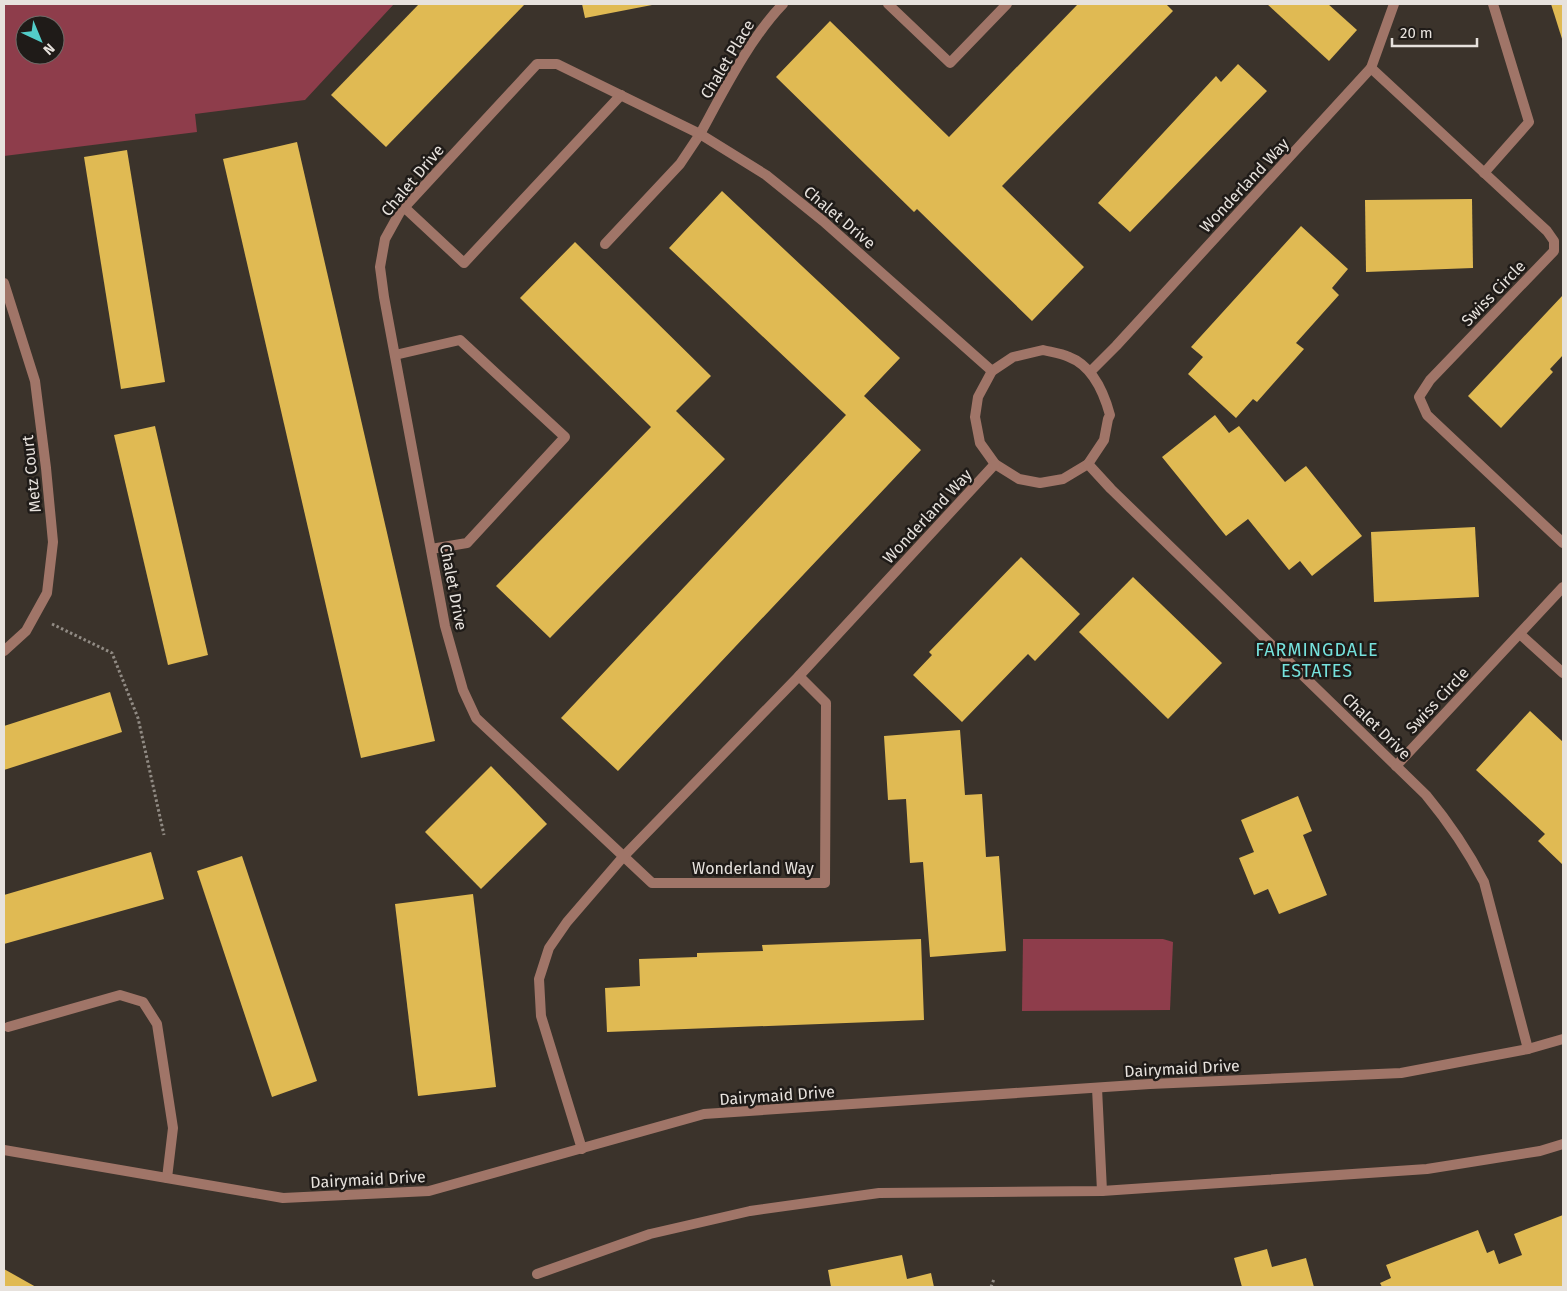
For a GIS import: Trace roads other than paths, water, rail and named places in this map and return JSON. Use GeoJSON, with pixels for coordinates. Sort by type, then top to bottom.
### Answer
{"type":"FeatureCollection","features":[{"type":"Feature","properties":{"kind":"street","name":"Chalet Place"},"geometry":{"type":"LineString","coordinates":[[605,244],[680,164],[770,17],[783,4]]}},
{"type":"Feature","properties":{"kind":"street"},"geometry":{"type":"LineString","coordinates":[[888,4],[950,64],[1007,4]]}},
{"type":"Feature","properties":{"kind":"street","name":"Wonderland Way"},"geometry":{"type":"LineString","coordinates":[[1090,371],[1116,346],[1371,68],[1394,4]]}},
{"type":"Feature","properties":{"kind":"street"},"geometry":{"type":"LineString","coordinates":[[1484,173],[1529,122],[1493,4]]}},
{"type":"Feature","properties":{"kind":"street","name":"Chalet Drive"},"geometry":{"type":"LineString","coordinates":[[623,857],[476,718],[463,690],[446,626],[380,267],[384,239],[400,212],[537,64],[557,64],[700,134],[766,175],[823,221],[992,371]]}},
{"type":"Feature","properties":{"kind":"street","name":"Swiss Circle"},"geometry":{"type":"LineString","coordinates":[[1371,68],[1547,231],[1554,241],[1554,251],[1430,380],[1419,397],[1427,415],[1563,543]]}},
{"type":"Feature","properties":{"kind":"street"},"geometry":{"type":"LineString","coordinates":[[405,208],[464,263],[621,95]]}},
{"type":"Feature","properties":{"kind":"street","name":"Metz Court"},"geometry":{"type":"LineString","coordinates":[[4,283],[35,381],[53,542],[47,593],[26,631],[4,651]]}},
{"type":"Feature","properties":{"kind":"street"},"geometry":{"type":"LineString","coordinates":[[395,355],[460,340],[565,437],[467,543],[432,549]]}},
{"type":"Feature","properties":{"kind":"street"},"geometry":{"type":"LineString","coordinates":[[1043,350],[1070,357],[1090,371],[1106,398],[1110,415],[1104,440],[1088,464],[1063,479],[1040,483],[1019,479],[995,464],[980,443],[975,417],[978,397],[992,371],[1013,357],[1043,350]]}},
{"type":"Feature","properties":{"kind":"street","name":"Wonderland Way"},"geometry":{"type":"LineString","coordinates":[[582,1149],[541,1016],[539,979],[549,948],[567,922],[623,857],[799,676],[995,464]]}},
{"type":"Feature","properties":{"kind":"street","name":"Chalet Drive"},"geometry":{"type":"LineString","coordinates":[[1088,464],[1118,496],[1426,795],[1453,828],[1484,882],[1528,1050]]}},
{"type":"Feature","properties":{"kind":"street","name":"Swiss Circle"},"geometry":{"type":"LineString","coordinates":[[1396,766],[1563,587]]}},
{"type":"Feature","properties":{"kind":"street"},"geometry":{"type":"LineString","coordinates":[[1520,634],[1563,673]]}},
{"type":"Feature","properties":{"kind":"street","name":"Wonderland Way"},"geometry":{"type":"LineString","coordinates":[[623,857],[652,883],[825,883],[826,703],[799,676]]}},
{"type":"Feature","properties":{"kind":"street"},"geometry":{"type":"LineString","coordinates":[[8,1027],[120,995],[143,1002],[156,1024],[173,1128],[167,1178]]}},
{"type":"Feature","properties":{"kind":"street","name":"Dairymaid Drive"},"geometry":{"type":"LineString","coordinates":[[4,1150],[283,1198],[429,1191],[704,1114],[1097,1088],[1401,1073],[1528,1050],[1563,1039]]}},
{"type":"Feature","properties":{"kind":"street"},"geometry":{"type":"LineString","coordinates":[[1097,1088],[1102,1191]]}},
{"type":"Feature","properties":{"kind":"street"},"geometry":{"type":"LineString","coordinates":[[536,1274],[650,1234],[750,1211],[879,1193],[1102,1191],[1427,1169],[1540,1151],[1563,1144]]}},
{"type":"Feature","properties":{"kind":"district","name":"FARMINGDALE ESTATES"},"geometry":{"type":"Point","coordinates":[1317,660]}}]}
